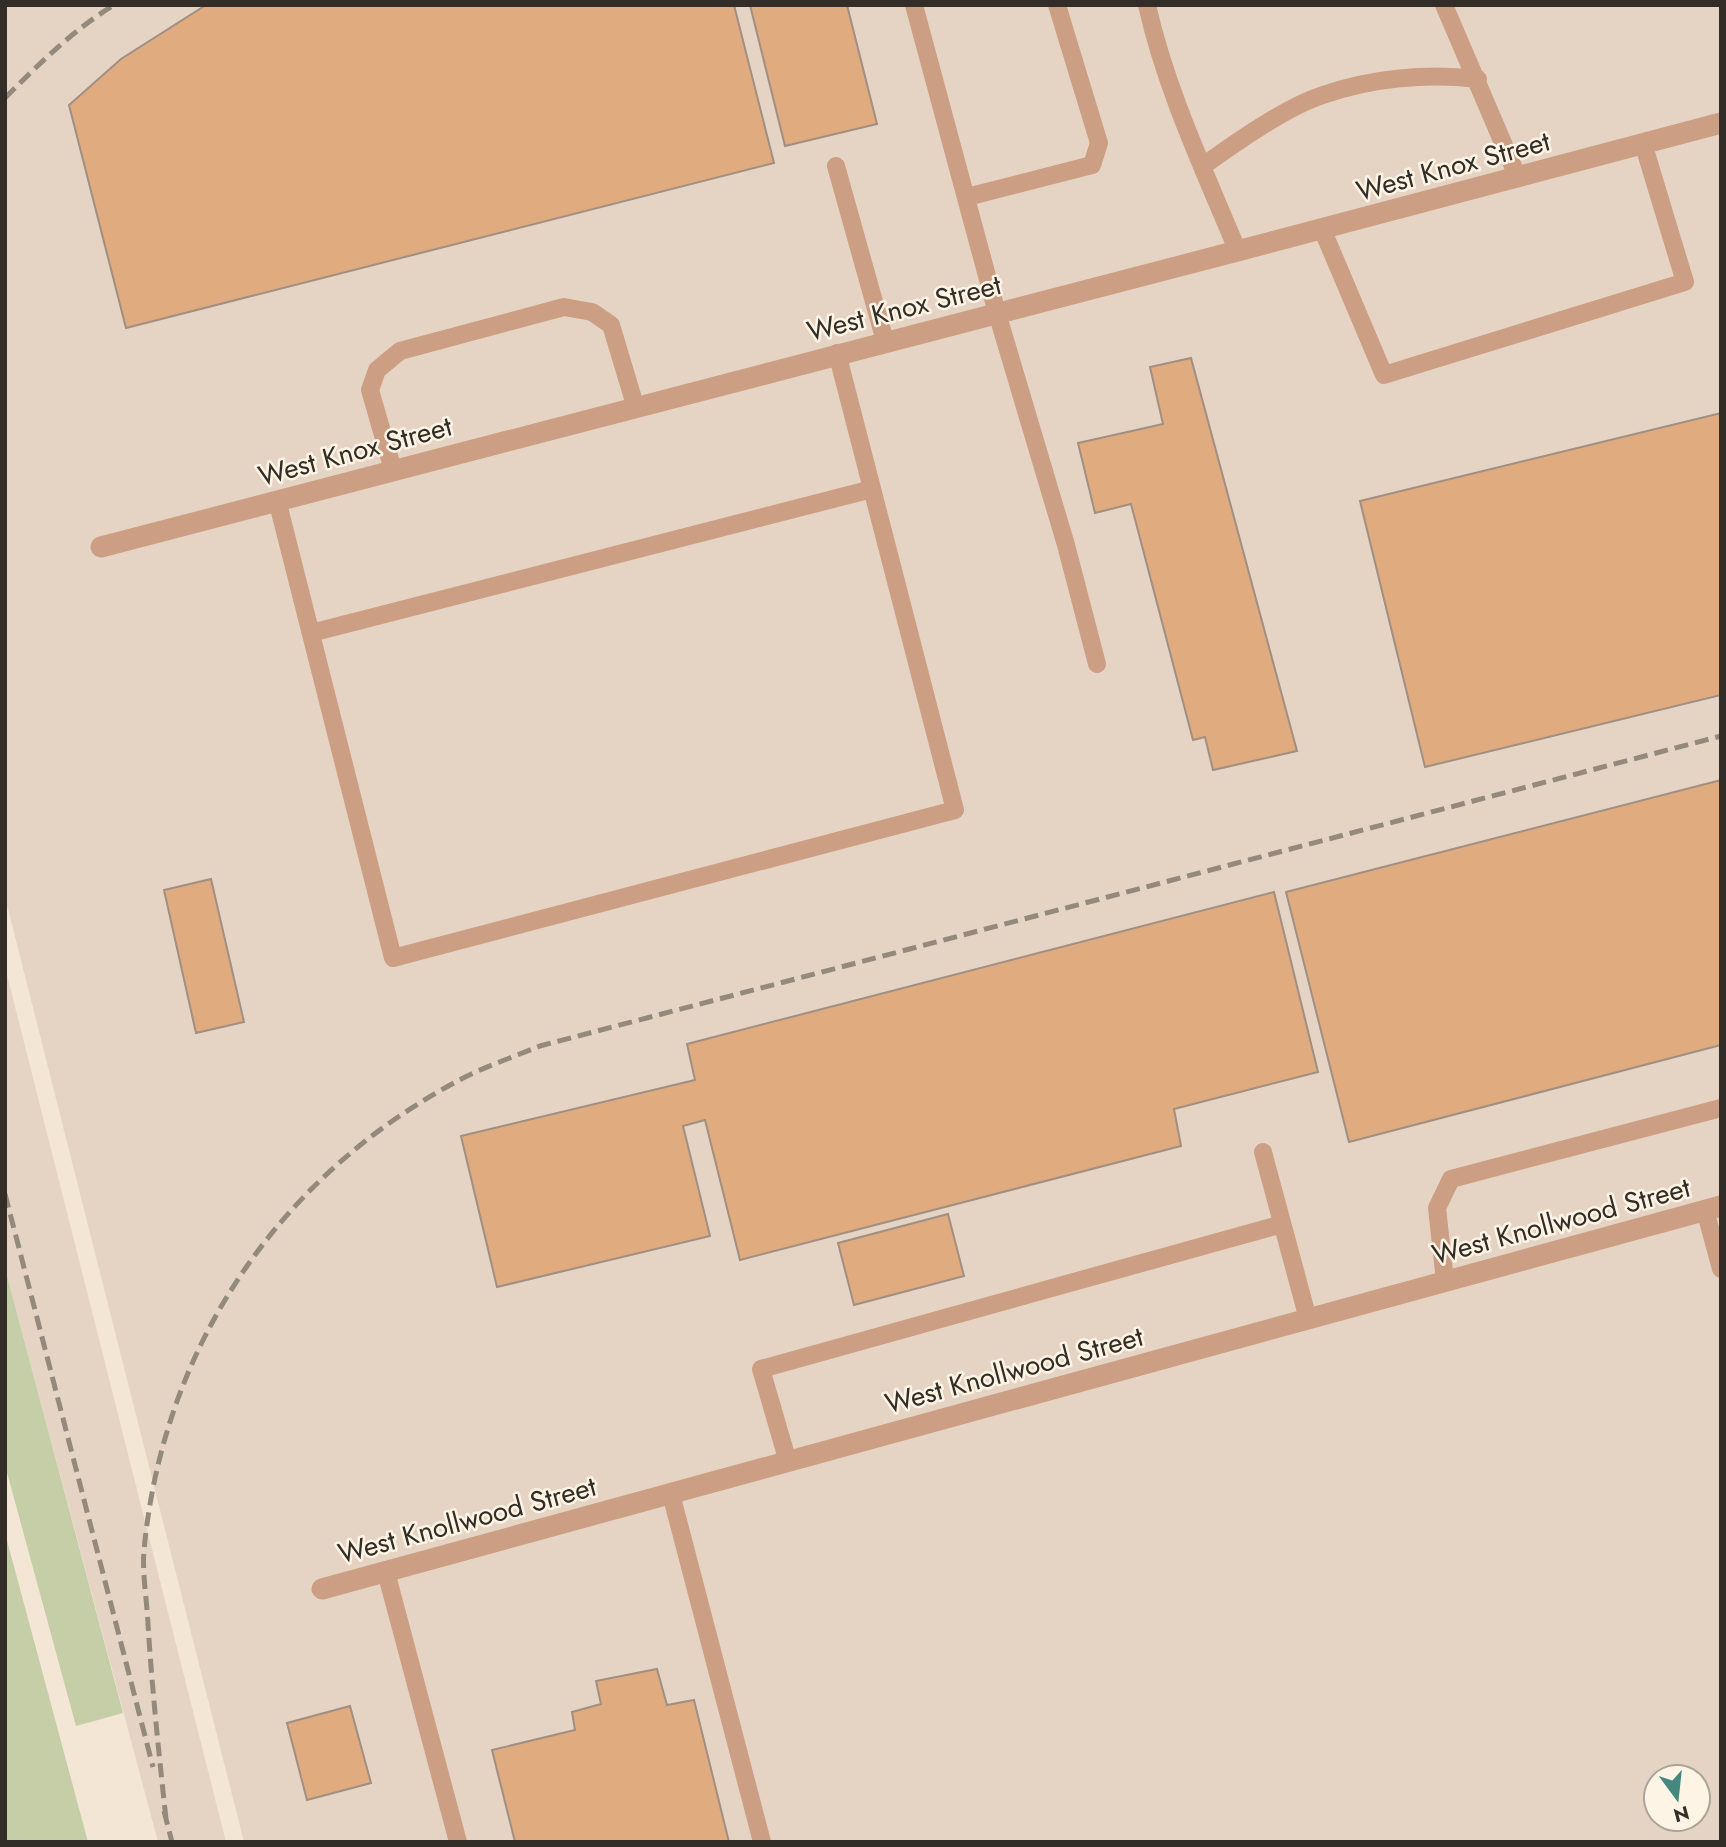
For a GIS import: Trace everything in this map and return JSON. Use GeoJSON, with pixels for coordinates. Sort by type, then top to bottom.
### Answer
{"type":"FeatureCollection","features":[{"type":"Feature","properties":{"kind":"street","name":"West Knox Street"},"geometry":{"type":"LineString","coordinates":[[101,547],[635,405],[1323,231],[1721,122]]}},
{"type":"Feature","properties":{"kind":"street","name":"West Knollwood Street"},"geometry":{"type":"LineString","coordinates":[[322,1589],[1713,1208]]}},
{"type":"Feature","properties":{"kind":"lane"},"geometry":{"type":"LineString","coordinates":[[914,5],[997,313],[1059,518],[1097,664]]}},
{"type":"Feature","properties":{"kind":"lane"},"geometry":{"type":"LineString","coordinates":[[967,197],[1092,165],[1099,143],[1057,5]]}},
{"type":"Feature","properties":{"kind":"lane"},"geometry":{"type":"LineString","coordinates":[[1147,5],[1154,34],[1238,252]]}},
{"type":"Feature","properties":{"kind":"lane"},"geometry":{"type":"LineString","coordinates":[[1444,5],[1478,79],[1518,178]]}},
{"type":"Feature","properties":{"kind":"lane"},"geometry":{"type":"LineString","coordinates":[[1203,166],[1322,95],[1391,79],[1446,75],[1478,79]]}},
{"type":"Feature","properties":{"kind":"lane"},"geometry":{"type":"LineString","coordinates":[[1323,231],[1384,376],[1685,282],[1643,144]]}},
{"type":"Feature","properties":{"kind":"lane"},"geometry":{"type":"LineString","coordinates":[[836,166],[885,341]]}},
{"type":"Feature","properties":{"kind":"lane"},"geometry":{"type":"LineString","coordinates":[[393,470],[370,390],[377,370],[400,351],[564,307],[592,312],[611,325],[635,405]]}},
{"type":"Feature","properties":{"kind":"lane"},"geometry":{"type":"LineString","coordinates":[[277,500],[393,958],[955,810],[837,353]]}},
{"type":"Feature","properties":{"kind":"lane"},"geometry":{"type":"LineString","coordinates":[[311,633],[872,489]]}},
{"type":"Feature","properties":{"kind":"lane"},"geometry":{"type":"LineString","coordinates":[[1446,1281],[1437,1208],[1451,1180],[1721,1108]]}},
{"type":"Feature","properties":{"kind":"lane"},"geometry":{"type":"LineString","coordinates":[[1263,1152],[1308,1319]]}},
{"type":"Feature","properties":{"kind":"lane"},"geometry":{"type":"LineString","coordinates":[[1713,1208],[1721,1269]]}},
{"type":"Feature","properties":{"kind":"lane"},"geometry":{"type":"LineString","coordinates":[[788,1462],[761,1369],[1282,1224]]}},
{"type":"Feature","properties":{"kind":"lane"},"geometry":{"type":"LineString","coordinates":[[671,1494],[762,1842]]}},
{"type":"Feature","properties":{"kind":"lane"},"geometry":{"type":"LineString","coordinates":[[386,1572],[458,1842]]}},
{"type":"Feature","properties":{"kind":"shaded area"},"geometry":{"type":"Polygon","coordinates":[[[5,5],[1721,5],[1721,1842],[244,1842],[5,897],[5,5]]]}},
{"type":"Feature","properties":{"kind":"shaded area"},"geometry":{"type":"Polygon","coordinates":[[[5,967],[226,1842],[158,1842],[5,1268],[5,967]]]}},
{"type":"Feature","properties":{"kind":"green space"},"geometry":{"type":"Polygon","coordinates":[[[5,1268],[123,1713],[76,1726],[5,1465],[5,1268]]]}},
{"type":"Feature","properties":{"kind":"green space"},"geometry":{"type":"Polygon","coordinates":[[[5,1533],[88,1842],[5,1842],[5,1533]]]}},
{"type":"Feature","properties":{"kind":"building"},"geometry":{"type":"Polygon","coordinates":[[[206,5],[734,5],[774,163],[126,328],[69,105],[121,59],[206,5]]]}},
{"type":"Feature","properties":{"kind":"building"},"geometry":{"type":"Polygon","coordinates":[[[750,5],[847,5],[877,124],[785,146],[750,5]]]}},
{"type":"Feature","properties":{"kind":"building"},"geometry":{"type":"Polygon","coordinates":[[[1191,358],[1297,751],[1213,770],[1205,737],[1193,740],[1131,504],[1095,513],[1078,443],[1163,424],[1150,367],[1191,358]]]}},
{"type":"Feature","properties":{"kind":"building"},"geometry":{"type":"Polygon","coordinates":[[[1721,413],[1721,695],[1425,767],[1360,501],[1721,413]]]}},
{"type":"Feature","properties":{"kind":"building"},"geometry":{"type":"Polygon","coordinates":[[[1721,780],[1721,1045],[1349,1142],[1286,892],[1721,780]]]}},
{"type":"Feature","properties":{"kind":"building"},"geometry":{"type":"Polygon","coordinates":[[[211,879],[244,1022],[196,1033],[164,890],[211,879]]]}},
{"type":"Feature","properties":{"kind":"building"},"geometry":{"type":"Polygon","coordinates":[[[1274,892],[1318,1072],[1174,1109],[1181,1146],[740,1260],[705,1120],[683,1126],[710,1236],[497,1287],[461,1136],[695,1080],[687,1044],[1274,892]]]}},
{"type":"Feature","properties":{"kind":"building"},"geometry":{"type":"Polygon","coordinates":[[[948,1214],[964,1276],[854,1305],[838,1243],[948,1214]]]}},
{"type":"Feature","properties":{"kind":"building"},"geometry":{"type":"Polygon","coordinates":[[[657,1669],[667,1705],[694,1700],[729,1842],[515,1842],[492,1750],[575,1730],[572,1712],[601,1704],[596,1681],[657,1669]]]}},
{"type":"Feature","properties":{"kind":"building"},"geometry":{"type":"Polygon","coordinates":[[[350,1706],[371,1783],[307,1800],[287,1723],[350,1706]]]}},
{"type":"Feature","properties":{"kind":"railway"},"geometry":{"type":"LineString","coordinates":[[5,98],[70,36],[114,5]]}},
{"type":"Feature","properties":{"kind":"railway"},"geometry":{"type":"LineString","coordinates":[[166,1819],[144,1578],[144,1550],[155,1476],[175,1406],[203,1340],[239,1278],[282,1221],[332,1169],[389,1123],[463,1078],[540,1046],[1721,736]]}},
{"type":"Feature","properties":{"kind":"railway"},"geometry":{"type":"LineString","coordinates":[[5,1194],[153,1767]]}},
{"type":"Feature","properties":{"kind":"railway"},"geometry":{"type":"LineString","coordinates":[[164,1811],[172,1842]]}}]}
